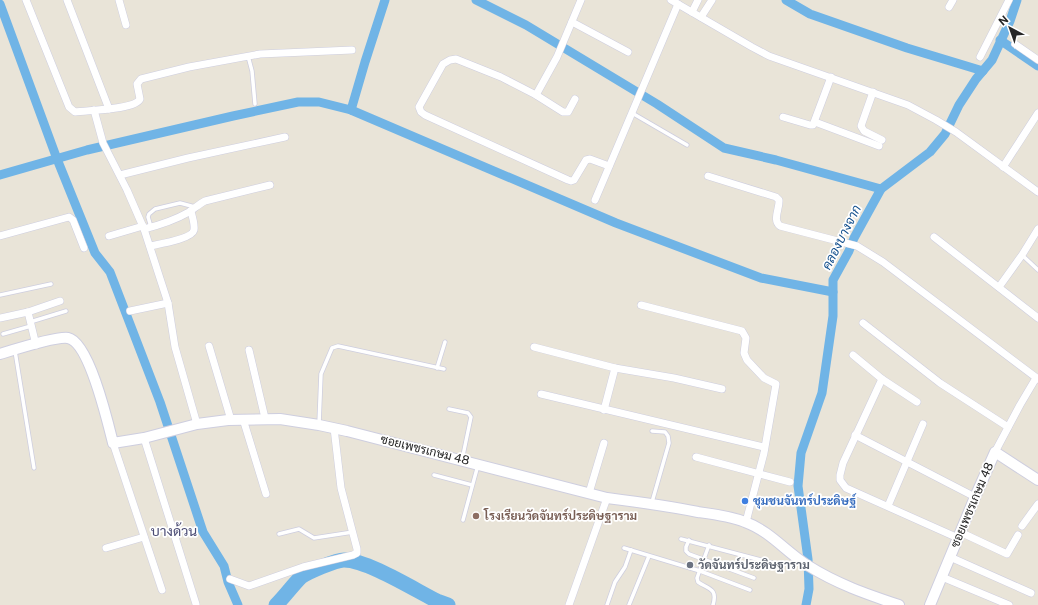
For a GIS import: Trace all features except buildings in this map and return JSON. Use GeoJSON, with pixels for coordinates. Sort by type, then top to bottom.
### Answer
{"type":"FeatureCollection","features":[{"type":"Feature","properties":{"kind":"street"},"geometry":{"type":"LineString","coordinates":[[26,0],[69,106],[75,112],[109,109],[128,106],[139,102],[140,99],[137,84],[141,79],[188,67],[248,56],[283,52],[352,50]]}},
{"type":"Feature","properties":{"kind":"street"},"geometry":{"type":"LineString","coordinates":[[67,0],[109,109]]}},
{"type":"Feature","properties":{"kind":"street"},"geometry":{"type":"LineString","coordinates":[[120,0],[126,25]]}},
{"type":"Feature","properties":{"kind":"street"},"geometry":{"type":"LineString","coordinates":[[671,0],[769,56],[908,105],[956,132],[1038,192]]}},
{"type":"Feature","properties":{"kind":"street"},"geometry":{"type":"LineString","coordinates":[[692,12],[698,0]]}},
{"type":"Feature","properties":{"kind":"street"},"geometry":{"type":"LineString","coordinates":[[701,17],[712,0]]}},
{"type":"Feature","properties":{"kind":"street"},"geometry":{"type":"LineString","coordinates":[[949,7],[953,0]]}},
{"type":"Feature","properties":{"kind":"street"},"geometry":{"type":"LineString","coordinates":[[980,57],[1008,0]]}},
{"type":"Feature","properties":{"kind":"street"},"geometry":{"type":"LineString","coordinates":[[536,96],[560,50],[579,1]]}},
{"type":"Feature","properties":{"kind":"street"},"geometry":{"type":"LineString","coordinates":[[595,200],[636,100],[678,4]]}},
{"type":"Feature","properties":{"kind":"street"},"geometry":{"type":"LineString","coordinates":[[572,22],[628,52]]}},
{"type":"Feature","properties":{"kind":"street"},"geometry":{"type":"LineString","coordinates":[[1015,44],[1038,60]]}},
{"type":"Feature","properties":{"kind":"street"},"geometry":{"type":"LineString","coordinates":[[575,99],[568,112],[563,112],[501,77],[456,59],[450,60],[443,64],[419,107],[421,112],[425,115],[571,181],[574,180],[586,160],[609,166]]}},
{"type":"Feature","properties":{"kind":"street"},"geometry":{"type":"LineString","coordinates":[[783,117],[813,125],[831,77]]}},
{"type":"Feature","properties":{"kind":"street"},"geometry":{"type":"LineString","coordinates":[[815,122],[881,143],[864,131],[861,126],[872,92]]}},
{"type":"Feature","properties":{"kind":"street"},"geometry":{"type":"LineString","coordinates":[[94,110],[103,143],[146,228],[150,246],[168,303],[175,347],[197,424]]}},
{"type":"Feature","properties":{"kind":"street"},"geometry":{"type":"LineString","coordinates":[[1003,167],[1038,113]]}},
{"type":"Feature","properties":{"kind":"street"},"geometry":{"type":"LineString","coordinates":[[120,175],[188,158],[285,137]]}},
{"type":"Feature","properties":{"kind":"street"},"geometry":{"type":"LineString","coordinates":[[708,176],[776,197],[780,204],[776,221],[780,226],[856,246],[893,269],[1037,378],[995,452]]}},
{"type":"Feature","properties":{"kind":"street"},"geometry":{"type":"LineString","coordinates":[[109,236],[162,224],[193,209],[205,201],[270,185]]}},
{"type":"Feature","properties":{"kind":"street"},"geometry":{"type":"LineString","coordinates":[[150,246],[186,237],[192,233],[194,228],[193,209]]}},
{"type":"Feature","properties":{"kind":"street"},"geometry":{"type":"LineString","coordinates":[[0,236],[69,217],[73,220],[84,248]]}},
{"type":"Feature","properties":{"kind":"street"},"geometry":{"type":"LineString","coordinates":[[999,287],[1022,255],[1038,229]]}},
{"type":"Feature","properties":{"kind":"street"},"geometry":{"type":"LineString","coordinates":[[934,237],[1038,318]]}},
{"type":"Feature","properties":{"kind":"street"},"geometry":{"type":"LineString","coordinates":[[0,318],[28,312],[60,301]]}},
{"type":"Feature","properties":{"kind":"street"},"geometry":{"type":"LineString","coordinates":[[130,311],[168,303]]}},
{"type":"Feature","properties":{"kind":"street"},"geometry":{"type":"LineString","coordinates":[[641,305],[742,331],[745,335],[745,358],[764,378],[776,384],[759,474],[746,522]]}},
{"type":"Feature","properties":{"kind":"street"},"geometry":{"type":"LineString","coordinates":[[28,312],[36,345]]}},
{"type":"Feature","properties":{"kind":"street"},"geometry":{"type":"LineString","coordinates":[[863,323],[940,383],[1008,427]]}},
{"type":"Feature","properties":{"kind":"street"},"geometry":{"type":"LineString","coordinates":[[0,354],[58,339],[69,338],[80,346],[93,374],[113,443],[162,590]]}},
{"type":"Feature","properties":{"kind":"street"},"geometry":{"type":"LineString","coordinates":[[209,346],[231,420]]}},
{"type":"Feature","properties":{"kind":"street"},"geometry":{"type":"LineString","coordinates":[[534,347],[615,368],[674,378],[722,389]]}},
{"type":"Feature","properties":{"kind":"street"},"geometry":{"type":"LineString","coordinates":[[249,350],[265,418]]}},
{"type":"Feature","properties":{"kind":"street"},"geometry":{"type":"LineString","coordinates":[[853,355],[882,380],[917,402]]}},
{"type":"Feature","properties":{"kind":"street"},"geometry":{"type":"LineString","coordinates":[[604,410],[615,368]]}},
{"type":"Feature","properties":{"kind":"street"},"geometry":{"type":"LineString","coordinates":[[882,380],[843,463],[840,480],[846,488],[1007,554],[1018,535]]}},
{"type":"Feature","properties":{"kind":"street"},"geometry":{"type":"LineString","coordinates":[[541,394],[764,448]]}},
{"type":"Feature","properties":{"kind":"street"},"geometry":{"type":"LineString","coordinates":[[244,419],[266,494]]}},
{"type":"Feature","properties":{"kind":"street","name":"ซอยเพชรเกษม 48"},"geometry":{"type":"LineString","coordinates":[[113,443],[144,438],[197,424],[244,419],[280,419],[334,428],[608,498],[730,517],[746,522],[764,531],[806,564],[836,582],[899,605]]}},
{"type":"Feature","properties":{"kind":"street"},"geometry":{"type":"LineString","coordinates":[[888,506],[923,424]]}},
{"type":"Feature","properties":{"kind":"street"},"geometry":{"type":"LineString","coordinates":[[230,579],[249,586],[303,566],[354,555],[357,553],[358,549],[342,488],[334,428]]}},
{"type":"Feature","properties":{"kind":"street"},"geometry":{"type":"LineString","coordinates":[[855,435],[975,497]]}},
{"type":"Feature","properties":{"kind":"street"},"geometry":{"type":"LineString","coordinates":[[144,438],[196,604]]}},
{"type":"Feature","properties":{"kind":"street"},"geometry":{"type":"LineString","coordinates":[[589,493],[604,443]]}},
{"type":"Feature","properties":{"kind":"street","name":"ซอยเพชรเกษม 48"},"geometry":{"type":"LineString","coordinates":[[930,605],[995,452],[1038,480]]}},
{"type":"Feature","properties":{"kind":"street"},"geometry":{"type":"LineString","coordinates":[[696,457],[790,482]]}},
{"type":"Feature","properties":{"kind":"street"},"geometry":{"type":"LineString","coordinates":[[569,605],[608,498]]}},
{"type":"Feature","properties":{"kind":"street"},"geometry":{"type":"LineString","coordinates":[[1022,526],[1038,504]]}},
{"type":"Feature","properties":{"kind":"street"},"geometry":{"type":"LineString","coordinates":[[106,548],[144,537]]}},
{"type":"Feature","properties":{"kind":"street"},"geometry":{"type":"LineString","coordinates":[[950,557],[1031,593]]}},
{"type":"Feature","properties":{"kind":"street"},"geometry":{"type":"LineString","coordinates":[[942,577],[1009,605]]}},
{"type":"Feature","properties":{"kind":"lane"},"geometry":{"type":"LineString","coordinates":[[248,56],[252,71],[255,104]]}},
{"type":"Feature","properties":{"kind":"lane"},"geometry":{"type":"LineString","coordinates":[[631,112],[687,145]]}},
{"type":"Feature","properties":{"kind":"lane"},"geometry":{"type":"LineString","coordinates":[[146,228],[149,214],[155,209],[180,203],[193,209]]}},
{"type":"Feature","properties":{"kind":"lane"},"geometry":{"type":"LineString","coordinates":[[1022,255],[1038,270]]}},
{"type":"Feature","properties":{"kind":"lane"},"geometry":{"type":"LineString","coordinates":[[0,295],[51,284]]}},
{"type":"Feature","properties":{"kind":"lane"},"geometry":{"type":"LineString","coordinates":[[3,334],[66,311]]}},
{"type":"Feature","properties":{"kind":"lane"},"geometry":{"type":"LineString","coordinates":[[437,368],[445,342]]}},
{"type":"Feature","properties":{"kind":"lane"},"geometry":{"type":"LineString","coordinates":[[319,425],[321,374],[332,348],[338,346],[444,370]]}},
{"type":"Feature","properties":{"kind":"lane"},"geometry":{"type":"LineString","coordinates":[[15,350],[34,468]]}},
{"type":"Feature","properties":{"kind":"lane"},"geometry":{"type":"LineString","coordinates":[[449,409],[468,414],[472,417],[462,460]]}},
{"type":"Feature","properties":{"kind":"lane"},"geometry":{"type":"LineString","coordinates":[[652,431],[665,432],[668,436],[669,443],[652,504]]}},
{"type":"Feature","properties":{"kind":"lane"},"geometry":{"type":"LineString","coordinates":[[463,520],[478,464]]}},
{"type":"Feature","properties":{"kind":"lane"},"geometry":{"type":"LineString","coordinates":[[434,475],[472,485]]}},
{"type":"Feature","properties":{"kind":"lane"},"geometry":{"type":"LineString","coordinates":[[279,534],[299,530],[314,538],[353,532]]}},
{"type":"Feature","properties":{"kind":"lane"},"geometry":{"type":"LineString","coordinates":[[681,539],[709,545],[772,563]]}},
{"type":"Feature","properties":{"kind":"lane"},"geometry":{"type":"LineString","coordinates":[[689,540],[686,547],[686,551],[689,554],[754,578]]}},
{"type":"Feature","properties":{"kind":"lane"},"geometry":{"type":"LineString","coordinates":[[709,545],[697,578],[698,582],[709,588],[714,593],[715,599],[713,605]]}},
{"type":"Feature","properties":{"kind":"lane"},"geometry":{"type":"LineString","coordinates":[[624,548],[700,571],[750,590]]}},
{"type":"Feature","properties":{"kind":"lane"},"geometry":{"type":"LineString","coordinates":[[607,605],[615,582],[625,567],[631,550]]}},
{"type":"Feature","properties":{"kind":"lane"},"geometry":{"type":"LineString","coordinates":[[629,605],[649,556]]}},
{"type":"Feature","properties":{"kind":"waterway"},"geometry":{"type":"LineString","coordinates":[[351,110],[385,0]]}},
{"type":"Feature","properties":{"kind":"waterway"},"geometry":{"type":"LineString","coordinates":[[476,0],[526,25],[657,104],[724,148],[776,160],[881,189]]}},
{"type":"Feature","properties":{"kind":"waterway"},"geometry":{"type":"LineString","coordinates":[[786,0],[810,14],[907,48],[983,71]]}},
{"type":"Feature","properties":{"kind":"waterway","name":"คลองบางจาก"},"geometry":{"type":"LineString","coordinates":[[806,605],[809,589],[808,559],[798,486],[801,453],[822,393],[833,316],[833,280],[881,189],[930,152],[945,134],[959,105],[976,79],[992,60],[1010,21],[1017,0]]}},
{"type":"Feature","properties":{"kind":"waterway"},"geometry":{"type":"LineString","coordinates":[[0,4],[57,159],[95,253],[110,272],[160,402],[203,532],[224,566],[228,582],[238,605]]}},
{"type":"Feature","properties":{"kind":"waterway"},"geometry":{"type":"LineString","coordinates":[[1000,40],[1038,66]]}},
{"type":"Feature","properties":{"kind":"waterway"},"geometry":{"type":"LineString","coordinates":[[0,175],[87,150],[233,116],[298,102],[319,102],[351,110],[616,223],[761,278],[833,292]]}},
{"type":"Feature","properties":{"kind":"waterway"},"geometry":{"type":"LineString","coordinates":[[276,605],[301,577],[322,567],[344,560],[354,561],[378,570],[437,601],[448,605]]}},
{"type":"Feature","properties":{"kind":"place","name":"ชุมชนจันทร์ประดิษฐ์"},"geometry":{"type":"Point","coordinates":[745,501]}},
{"type":"Feature","properties":{"kind":"place","name":"โรงเรียนวัดจันทร์ประดิษฐาราม"},"geometry":{"type":"Point","coordinates":[476,516]}},
{"type":"Feature","properties":{"kind":"place","name":"วัดจันทร์ประดิษฐาราม"},"geometry":{"type":"Point","coordinates":[690,565]}},
{"type":"Feature","properties":{"kind":"district","name":"บางด้วน"},"geometry":{"type":"Point","coordinates":[174,531]}}]}
